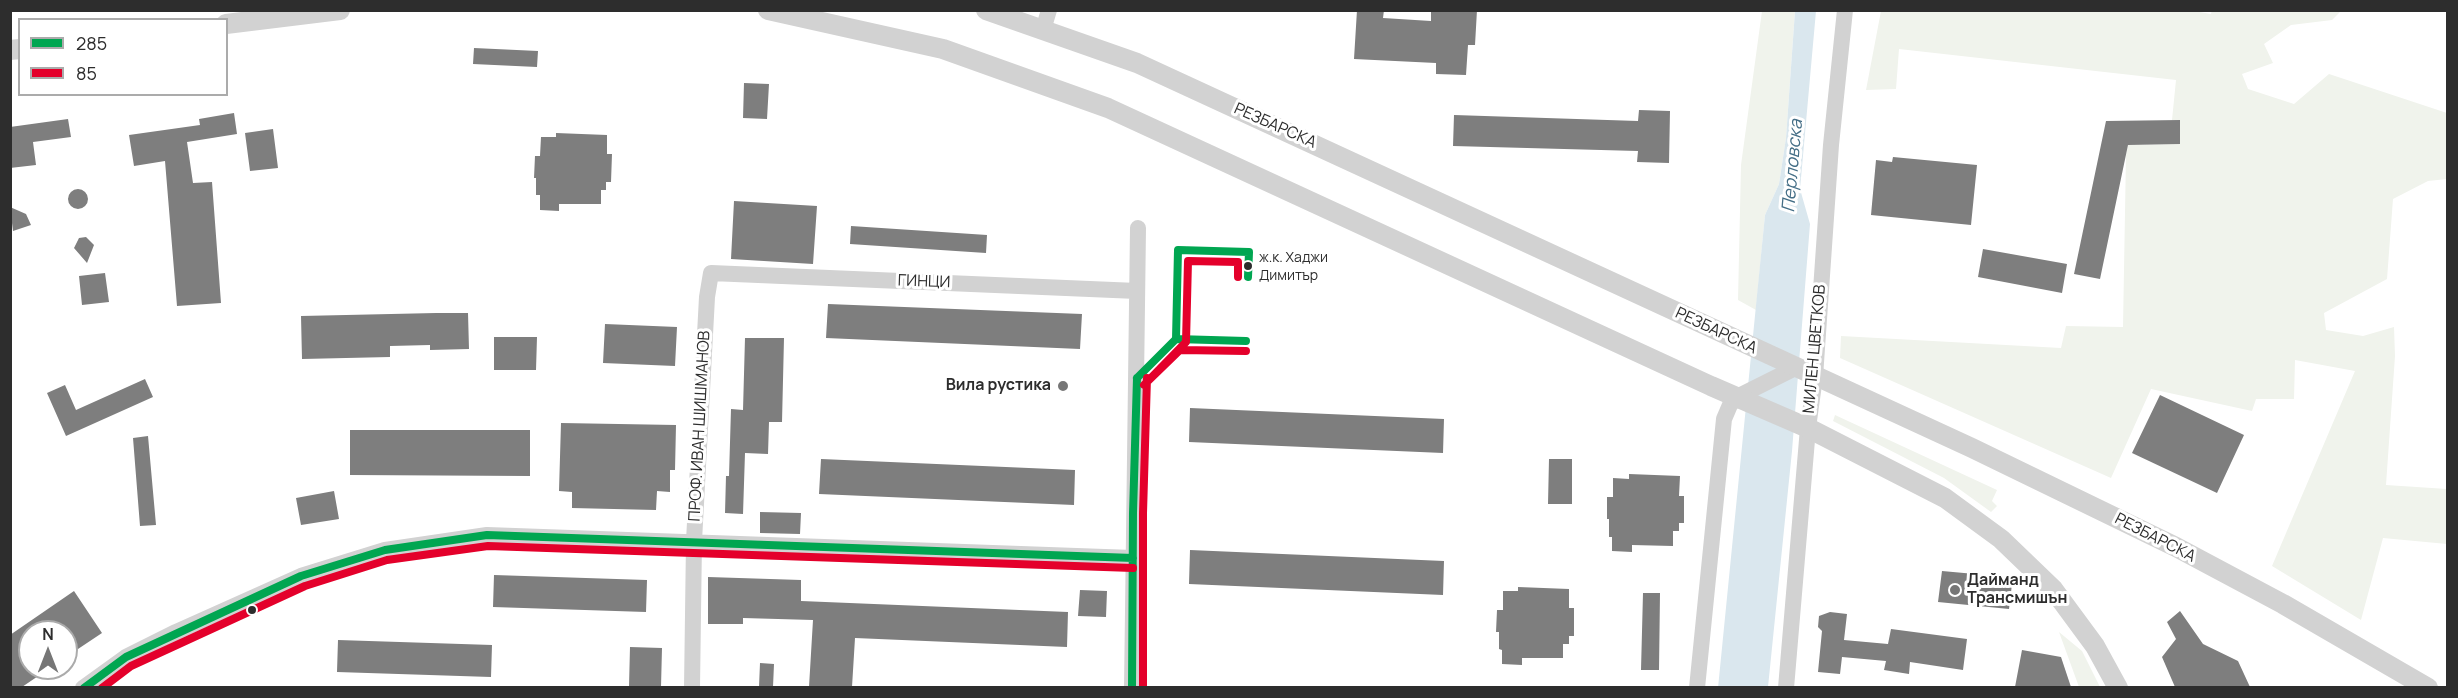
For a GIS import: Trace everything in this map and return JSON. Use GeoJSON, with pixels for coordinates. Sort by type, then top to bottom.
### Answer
{"type":"FeatureCollection","features":[{"type":"Feature","properties":{"kind":"street"},"geometry":{"type":"LineString","coordinates":[[228,24],[340,10]]}},
{"type":"Feature","properties":{"kind":"street"},"geometry":{"type":"LineString","coordinates":[[768,10],[943,49],[1108,108],[1808,428],[1945,498],[2001,539],[2053,590],[2095,646],[2118,687]]}},
{"type":"Feature","properties":{"kind":"street","name":"РЕЗБАРСКА"},"geometry":{"type":"LineString","coordinates":[[986,10],[1137,63],[1972,448],[2176,547],[2283,604],[2428,687]]}},
{"type":"Feature","properties":{"kind":"street"},"geometry":{"type":"LineString","coordinates":[[1043,30],[1049,10]]}},
{"type":"Feature","properties":{"kind":"street","name":"МИЛЕН ЦВЕТКОВ"},"geometry":{"type":"LineString","coordinates":[[1786,687],[1808,428],[1815,377],[1831,145],[1845,10]]}},
{"type":"Feature","properties":{"kind":"street"},"geometry":{"type":"LineString","coordinates":[[1132,687],[1138,228]]}},
{"type":"Feature","properties":{"kind":"street","name":"ГИНЦИ"},"geometry":{"type":"LineString","coordinates":[[711,273],[1137,291]]}},
{"type":"Feature","properties":{"kind":"street","name":"ПРОФ. ИВАН ШИШМАНОВ"},"geometry":{"type":"LineString","coordinates":[[692,687],[694,541],[706,308],[711,273]]}},
{"type":"Feature","properties":{"kind":"street","name":"МИЛЕН ЦВЕТКОВ"},"geometry":{"type":"LineString","coordinates":[[1737,397],[1795,368]]}},
{"type":"Feature","properties":{"kind":"street"},"geometry":{"type":"LineString","coordinates":[[1697,687],[1724,419],[1730,405],[1737,397]]}},
{"type":"Feature","properties":{"kind":"street"},"geometry":{"type":"LineString","coordinates":[[82,687],[126,657],[176,632],[302,576],[385,550],[487,536],[694,541],[1133,558]]}},
{"type":"Feature","properties":{"kind":"shaded area"},"geometry":{"type":"Polygon","coordinates":[[[2188,10],[2211,14],[2212,10],[2341,11],[2332,20],[2291,25],[2264,44],[2273,63],[2242,74],[2248,89],[2294,104],[2329,74],[2447,113],[2447,179],[2428,181],[2393,199],[2387,279],[2324,313],[2326,330],[2363,336],[2394,327],[2395,356],[2386,485],[2447,489],[2447,544],[2383,538],[2361,620],[2272,566],[2355,371],[2295,360],[2294,399],[2256,399],[2252,411],[2151,389],[2111,478],[1840,358],[1841,336],[2061,348],[2066,326],[2123,327],[2128,145],[2180,144],[2180,120],[2172,120],[2176,80],[1899,49],[1896,89],[1866,90],[1881,11],[2188,10]]]}},
{"type":"Feature","properties":{"kind":"shaded area"},"geometry":{"type":"Polygon","coordinates":[[[1762,11],[1795,11],[1786,138],[1779,184],[1765,215],[1756,310],[1738,300],[1741,165],[1762,11]]]}},
{"type":"Feature","properties":{"kind":"shaded area"},"geometry":{"type":"Polygon","coordinates":[[[1835,415],[1997,490],[1992,501],[1997,506],[1991,512],[1944,478],[1833,421],[1835,415]]]}},
{"type":"Feature","properties":{"kind":"shaded area"},"geometry":{"type":"Polygon","coordinates":[[[2059,632],[2082,651],[2100,687],[2079,687],[2059,632]]]}},
{"type":"Feature","properties":{"kind":"water","name":"Перловска"},"geometry":{"type":"Polygon","coordinates":[[[1795,11],[1816,11],[1800,189],[1810,224],[1792,451],[1768,687],[1718,688],[1765,215],[1779,184],[1786,138],[1795,11]]]}},
{"type":"Feature","properties":{"kind":"building"},"geometry":{"type":"Polygon","coordinates":[[[1357,10],[1384,10],[1383,18],[1431,21],[1431,10],[1477,10],[1475,45],[1468,45],[1466,75],[1436,74],[1436,63],[1354,59],[1357,10]]]}},
{"type":"Feature","properties":{"kind":"building"},"geometry":{"type":"Polygon","coordinates":[[[474,48],[538,51],[537,67],[473,64],[474,48]]]}},
{"type":"Feature","properties":{"kind":"building"},"geometry":{"type":"Polygon","coordinates":[[[744,83],[769,84],[767,119],[743,118],[744,83]]]}},
{"type":"Feature","properties":{"kind":"building"},"geometry":{"type":"Polygon","coordinates":[[[1639,110],[1670,111],[1669,163],[1637,162],[1638,151],[1453,146],[1454,115],[1638,121],[1639,110]]]}},
{"type":"Feature","properties":{"kind":"building"},"geometry":{"type":"Polygon","coordinates":[[[234,113],[237,134],[187,142],[193,183],[212,182],[221,303],[177,306],[165,161],[134,166],[129,135],[200,125],[199,119],[234,113]]]}},
{"type":"Feature","properties":{"kind":"building"},"geometry":{"type":"Polygon","coordinates":[[[68,119],[71,137],[33,142],[36,165],[10,168],[10,127],[68,119]]]}},
{"type":"Feature","properties":{"kind":"building"},"geometry":{"type":"Polygon","coordinates":[[[2180,120],[2180,144],[2128,145],[2100,279],[2074,274],[2106,121],[2180,120]]]}},
{"type":"Feature","properties":{"kind":"building"},"geometry":{"type":"Polygon","coordinates":[[[273,129],[278,168],[250,171],[245,133],[273,129]]]}},
{"type":"Feature","properties":{"kind":"building"},"geometry":{"type":"Polygon","coordinates":[[[556,133],[607,135],[607,154],[612,154],[611,182],[606,182],[606,190],[601,190],[601,204],[559,204],[559,211],[540,210],[540,195],[536,195],[536,178],[534,178],[535,156],[540,156],[541,137],[556,137],[556,133]]]}},
{"type":"Feature","properties":{"kind":"building"},"geometry":{"type":"Polygon","coordinates":[[[1893,157],[1977,165],[1971,225],[1871,215],[1876,160],[1892,162],[1893,157]]]}},
{"type":"Feature","properties":{"kind":"building"},"geometry":{"type":"Polygon","coordinates":[[[78,189],[85,192],[88,199],[85,206],[78,209],[71,206],[68,199],[71,192],[78,189]]]}},
{"type":"Feature","properties":{"kind":"building"},"geometry":{"type":"Polygon","coordinates":[[[734,201],[817,206],[813,264],[731,259],[734,201]]]}},
{"type":"Feature","properties":{"kind":"building"},"geometry":{"type":"Polygon","coordinates":[[[10,207],[26,214],[31,225],[13,231],[10,207]]]}},
{"type":"Feature","properties":{"kind":"building"},"geometry":{"type":"Polygon","coordinates":[[[851,226],[987,235],[986,253],[850,244],[851,226]]]}},
{"type":"Feature","properties":{"kind":"building"},"geometry":{"type":"Polygon","coordinates":[[[86,237],[94,245],[87,263],[74,248],[79,238],[86,237]]]}},
{"type":"Feature","properties":{"kind":"building"},"geometry":{"type":"Polygon","coordinates":[[[1983,249],[2067,264],[2062,293],[1978,277],[1983,249]]]}},
{"type":"Feature","properties":{"kind":"building"},"geometry":{"type":"Polygon","coordinates":[[[105,273],[109,302],[82,305],[79,276],[105,273]]]}},
{"type":"Feature","properties":{"kind":"building"},"geometry":{"type":"Polygon","coordinates":[[[828,304],[1082,314],[1080,349],[826,338],[828,304]]]}},
{"type":"Feature","properties":{"kind":"building"},"geometry":{"type":"Polygon","coordinates":[[[468,313],[469,349],[430,350],[430,345],[390,346],[390,357],[302,359],[301,316],[468,313]]]}},
{"type":"Feature","properties":{"kind":"building"},"geometry":{"type":"Polygon","coordinates":[[[605,324],[677,327],[675,366],[603,363],[605,324]]]}},
{"type":"Feature","properties":{"kind":"building"},"geometry":{"type":"Polygon","coordinates":[[[494,337],[537,337],[536,370],[494,370],[494,337]]]}},
{"type":"Feature","properties":{"kind":"building"},"geometry":{"type":"Polygon","coordinates":[[[745,338],[784,338],[782,422],[769,422],[768,454],[745,453],[743,514],[725,513],[726,476],[729,476],[731,409],[743,410],[745,338]]]}},
{"type":"Feature","properties":{"kind":"building"},"geometry":{"type":"Polygon","coordinates":[[[145,379],[153,397],[66,436],[47,393],[65,385],[76,410],[145,379]]]}},
{"type":"Feature","properties":{"kind":"building"},"geometry":{"type":"Polygon","coordinates":[[[2160,395],[2244,435],[2217,493],[2132,453],[2160,395]]]}},
{"type":"Feature","properties":{"kind":"building"},"geometry":{"type":"Polygon","coordinates":[[[1190,408],[1444,419],[1443,453],[1189,442],[1190,408]]]}},
{"type":"Feature","properties":{"kind":"building"},"geometry":{"type":"Polygon","coordinates":[[[561,423],[676,425],[675,470],[670,470],[670,492],[657,491],[656,510],[572,508],[572,492],[559,491],[561,423]]]}},
{"type":"Feature","properties":{"kind":"building"},"geometry":{"type":"Polygon","coordinates":[[[350,430],[530,430],[530,476],[350,475],[350,430]]]}},
{"type":"Feature","properties":{"kind":"building"},"geometry":{"type":"Polygon","coordinates":[[[148,436],[156,525],[140,526],[133,438],[148,436]]]}},
{"type":"Feature","properties":{"kind":"building"},"geometry":{"type":"Polygon","coordinates":[[[821,459],[1075,470],[1074,505],[819,494],[821,459]]]}},
{"type":"Feature","properties":{"kind":"building"},"geometry":{"type":"Polygon","coordinates":[[[1549,459],[1572,459],[1572,504],[1548,504],[1549,459]]]}},
{"type":"Feature","properties":{"kind":"building"},"geometry":{"type":"Polygon","coordinates":[[[1629,474],[1680,476],[1679,496],[1684,496],[1684,523],[1679,523],[1679,531],[1673,531],[1673,546],[1632,545],[1632,552],[1612,551],[1612,537],[1609,537],[1609,519],[1607,519],[1607,497],[1613,497],[1613,478],[1629,479],[1629,474]]]}},
{"type":"Feature","properties":{"kind":"building"},"geometry":{"type":"Polygon","coordinates":[[[334,491],[339,519],[301,525],[296,498],[334,491]]]}},
{"type":"Feature","properties":{"kind":"building"},"geometry":{"type":"Polygon","coordinates":[[[760,512],[801,513],[800,534],[760,533],[760,512]]]}},
{"type":"Feature","properties":{"kind":"building"},"geometry":{"type":"Polygon","coordinates":[[[1190,550],[1444,561],[1443,595],[1189,584],[1190,550]]]}},
{"type":"Feature","properties":{"kind":"building"},"geometry":{"type":"Polygon","coordinates":[[[1942,571],[1975,574],[2012,584],[2009,609],[1938,602],[1942,571]]]}},
{"type":"Feature","properties":{"kind":"building"},"geometry":{"type":"Polygon","coordinates":[[[494,575],[647,580],[646,612],[493,607],[494,575]]]}},
{"type":"Feature","properties":{"kind":"building"},"geometry":{"type":"Polygon","coordinates":[[[708,577],[801,580],[801,601],[1068,612],[1067,647],[855,638],[852,687],[809,687],[813,620],[743,618],[743,624],[708,624],[708,577]]]}},
{"type":"Feature","properties":{"kind":"building"},"geometry":{"type":"Polygon","coordinates":[[[1518,587],[1569,589],[1569,608],[1574,608],[1574,636],[1569,636],[1569,644],[1563,644],[1563,658],[1522,658],[1522,665],[1502,664],[1499,632],[1496,632],[1497,610],[1503,610],[1503,591],[1518,591],[1518,587]]]}},
{"type":"Feature","properties":{"kind":"building"},"geometry":{"type":"Polygon","coordinates":[[[1080,590],[1107,591],[1106,617],[1078,616],[1080,590]]]}},
{"type":"Feature","properties":{"kind":"building"},"geometry":{"type":"Polygon","coordinates":[[[74,591],[102,633],[78,649],[78,620],[32,620],[74,591]]]}},
{"type":"Feature","properties":{"kind":"building"},"geometry":{"type":"Polygon","coordinates":[[[1643,593],[1660,593],[1659,670],[1641,670],[1643,593]]]}},
{"type":"Feature","properties":{"kind":"building"},"geometry":{"type":"Polygon","coordinates":[[[2180,611],[2203,644],[2238,661],[2250,687],[2175,687],[2162,657],[2176,639],[2167,622],[2180,611]]]}},
{"type":"Feature","properties":{"kind":"building"},"geometry":{"type":"Polygon","coordinates":[[[1830,612],[1847,614],[1844,640],[1888,644],[1891,629],[1967,639],[1963,670],[1910,662],[1909,674],[1884,670],[1886,661],[1842,657],[1840,674],[1818,672],[1822,631],[1818,627],[1819,616],[1830,612]]]}},
{"type":"Feature","properties":{"kind":"building"},"geometry":{"type":"Polygon","coordinates":[[[18,630],[18,680],[32,680],[22,687],[10,687],[10,635],[18,630]]]}},
{"type":"Feature","properties":{"kind":"building"},"geometry":{"type":"Polygon","coordinates":[[[338,640],[492,645],[491,677],[337,672],[338,640]]]}},
{"type":"Feature","properties":{"kind":"building"},"geometry":{"type":"Polygon","coordinates":[[[630,647],[662,648],[661,687],[629,687],[630,647]]]}},
{"type":"Feature","properties":{"kind":"building"},"geometry":{"type":"Polygon","coordinates":[[[2022,650],[2061,657],[2071,687],[2015,687],[2022,650]]]}},
{"type":"Feature","properties":{"kind":"building"},"geometry":{"type":"Polygon","coordinates":[[[760,663],[774,664],[773,687],[759,687],[760,663]]]}},
{"type":"Feature","properties":{"kind":"transit line","name":"285"},"geometry":{"type":"LineString","coordinates":[[1137,378],[1176,339],[1178,250],[1249,252],[1248,277]]}},
{"type":"Feature","properties":{"kind":"transit line","name":"85"},"geometry":{"type":"LineString","coordinates":[[1144,385],[1186,342],[1188,261],[1238,262],[1238,277]]}},
{"type":"Feature","properties":{"kind":"transit line","name":"285"},"geometry":{"type":"LineString","coordinates":[[1139,376],[1176,339],[1246,341]]}},
{"type":"Feature","properties":{"kind":"transit line","name":"85"},"geometry":{"type":"LineString","coordinates":[[1146,383],[1180,350],[1246,351]]}},
{"type":"Feature","properties":{"kind":"transit line","name":"285"},"geometry":{"type":"LineString","coordinates":[[1132,688],[1133,513],[1137,378]]}},
{"type":"Feature","properties":{"kind":"transit line","name":"85"},"geometry":{"type":"LineString","coordinates":[[1143,688],[1143,513],[1147,378]]}},
{"type":"Feature","properties":{"kind":"transit line","name":"285"},"geometry":{"type":"LineString","coordinates":[[84,688],[126,657],[301,576],[385,550],[487,535],[1133,558]]}},
{"type":"Feature","properties":{"kind":"transit line","name":"85"},"geometry":{"type":"LineString","coordinates":[[102,688],[131,666],[305,586],[387,560],[488,546],[1133,568]]}},
{"type":"Feature","properties":{"kind":"place","name":"ж.к. Хаджи Димитър"},"geometry":{"type":"Point","coordinates":[1248,266]}},
{"type":"Feature","properties":{"kind":"place","name":"Вила рустика"},"geometry":{"type":"Point","coordinates":[1063,386]}},
{"type":"Feature","properties":{"kind":"place","name":"Дайманд Трансмишън"},"geometry":{"type":"Point","coordinates":[1955,590]}}]}
